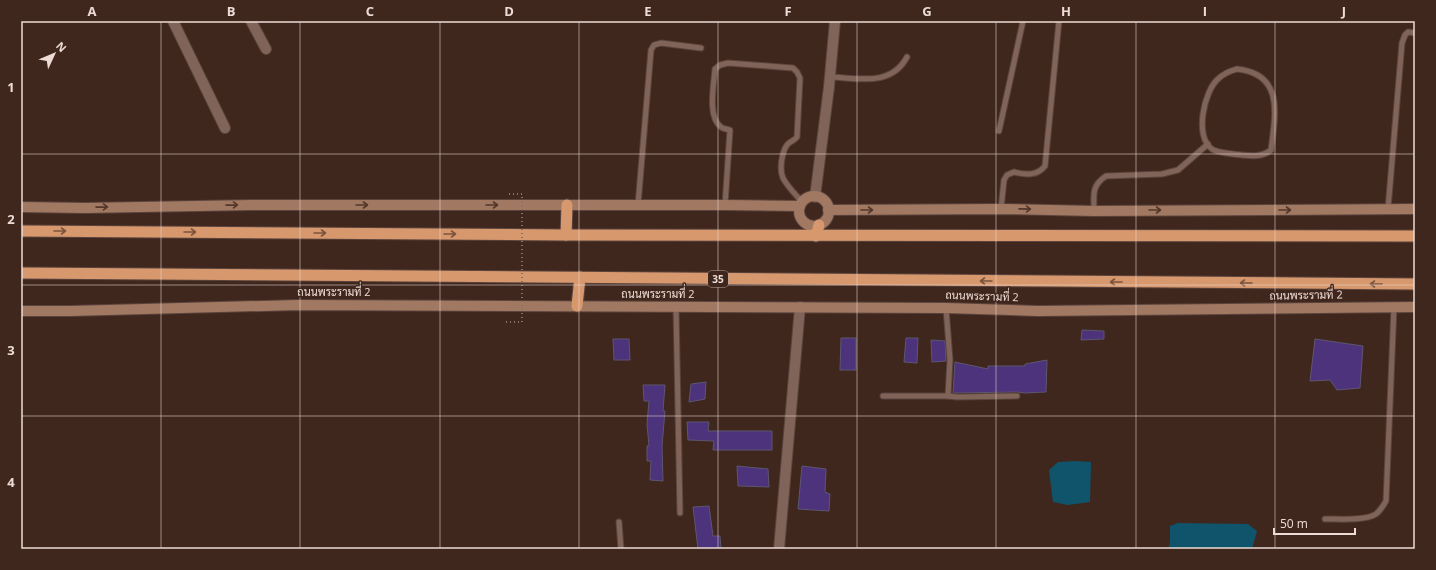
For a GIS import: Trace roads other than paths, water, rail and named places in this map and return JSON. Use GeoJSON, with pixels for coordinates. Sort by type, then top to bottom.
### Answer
{"type":"FeatureCollection","features":[{"type":"Feature","properties":{"kind":"highway"},"geometry":{"type":"LineString","coordinates":[[566,235],[567,205]]}},
{"type":"Feature","properties":{"kind":"highway"},"geometry":{"type":"LineString","coordinates":[[21,231],[566,235],[818,230],[1415,236]]}},
{"type":"Feature","properties":{"kind":"highway","name":"ถนนพระรามที่ 2"},"geometry":{"type":"LineString","coordinates":[[21,272],[1415,284]]}},
{"type":"Feature","properties":{"kind":"highway"},"geometry":{"type":"LineString","coordinates":[[577,306],[580,277]]}},
{"type":"Feature","properties":{"kind":"main road"},"geometry":{"type":"LineString","coordinates":[[815,197],[824,201],[828,210],[826,219],[818,230],[809,226],[802,220],[800,216],[801,204],[806,199],[815,197]]}},
{"type":"Feature","properties":{"kind":"main road"},"geometry":{"type":"LineString","coordinates":[[21,207],[85,208],[251,205],[801,204]]}},
{"type":"Feature","properties":{"kind":"main road"},"geometry":{"type":"LineString","coordinates":[[828,210],[1001,209],[1094,211],[1415,209]]}},
{"type":"Feature","properties":{"kind":"main road","name":"ถนนพระรามที่ 2"},"geometry":{"type":"LineString","coordinates":[[21,311],[298,305],[946,308],[1046,311],[1415,307]]}},
{"type":"Feature","properties":{"kind":"street"},"geometry":{"type":"LineString","coordinates":[[173,21],[225,128]]}},
{"type":"Feature","properties":{"kind":"street"},"geometry":{"type":"LineString","coordinates":[[251,21],[266,49]]}},
{"type":"Feature","properties":{"kind":"street"},"geometry":{"type":"LineString","coordinates":[[815,197],[830,77],[835,21]]}},
{"type":"Feature","properties":{"kind":"street"},"geometry":{"type":"LineString","coordinates":[[779,549],[800,307]]}},
{"type":"Feature","properties":{"kind":"lane"},"geometry":{"type":"LineString","coordinates":[[999,131],[1023,21]]}},
{"type":"Feature","properties":{"kind":"lane"},"geometry":{"type":"LineString","coordinates":[[1001,209],[1004,180],[1007,175],[1014,172],[1035,174],[1042,170],[1045,166],[1059,21]]}},
{"type":"Feature","properties":{"kind":"lane"},"geometry":{"type":"LineString","coordinates":[[1388,209],[1402,43],[1404,35],[1408,32],[1415,33]]}},
{"type":"Feature","properties":{"kind":"lane"},"geometry":{"type":"LineString","coordinates":[[638,205],[651,50],[654,45],[661,43],[701,48]]}},
{"type":"Feature","properties":{"kind":"lane"},"geometry":{"type":"LineString","coordinates":[[830,77],[874,80],[893,73],[902,66],[907,57]]}},
{"type":"Feature","properties":{"kind":"lane"},"geometry":{"type":"LineString","coordinates":[[724,205],[730,130],[721,128],[714,117],[712,106],[716,69],[720,65],[728,63],[793,68],[798,72],[800,78],[796,137],[794,141],[788,144],[781,159],[782,177],[801,204]]}},
{"type":"Feature","properties":{"kind":"lane"},"geometry":{"type":"LineString","coordinates":[[1237,69],[1254,73],[1263,79],[1272,91],[1276,111],[1271,150],[1266,154],[1247,156],[1212,149],[1208,144],[1203,138],[1201,129],[1204,109],[1209,92],[1217,79],[1230,71],[1237,69]]}},
{"type":"Feature","properties":{"kind":"lane"},"geometry":{"type":"LineString","coordinates":[[1094,211],[1094,188],[1099,180],[1106,176],[1162,174],[1178,170],[1208,144]]}},
{"type":"Feature","properties":{"kind":"lane"},"geometry":{"type":"LineString","coordinates":[[676,307],[680,513]]}},
{"type":"Feature","properties":{"kind":"lane"},"geometry":{"type":"LineString","coordinates":[[946,308],[950,360],[948,396]]}},
{"type":"Feature","properties":{"kind":"lane"},"geometry":{"type":"LineString","coordinates":[[1325,519],[1369,518],[1382,508],[1386,501],[1394,308]]}},
{"type":"Feature","properties":{"kind":"lane"},"geometry":{"type":"LineString","coordinates":[[883,396],[948,396],[957,398],[1017,396]]}},
{"type":"Feature","properties":{"kind":"lane"},"geometry":{"type":"LineString","coordinates":[[619,522],[621,549]]}},
{"type":"Feature","properties":{"kind":"water"},"geometry":{"type":"Polygon","coordinates":[[[1058,462],[1091,462],[1090,502],[1068,505],[1053,502],[1049,470],[1058,462]]]}},
{"type":"Feature","properties":{"kind":"water"},"geometry":{"type":"Polygon","coordinates":[[[1178,523],[1248,524],[1257,531],[1252,549],[1169,549],[1170,526],[1178,523]]]}}]}
